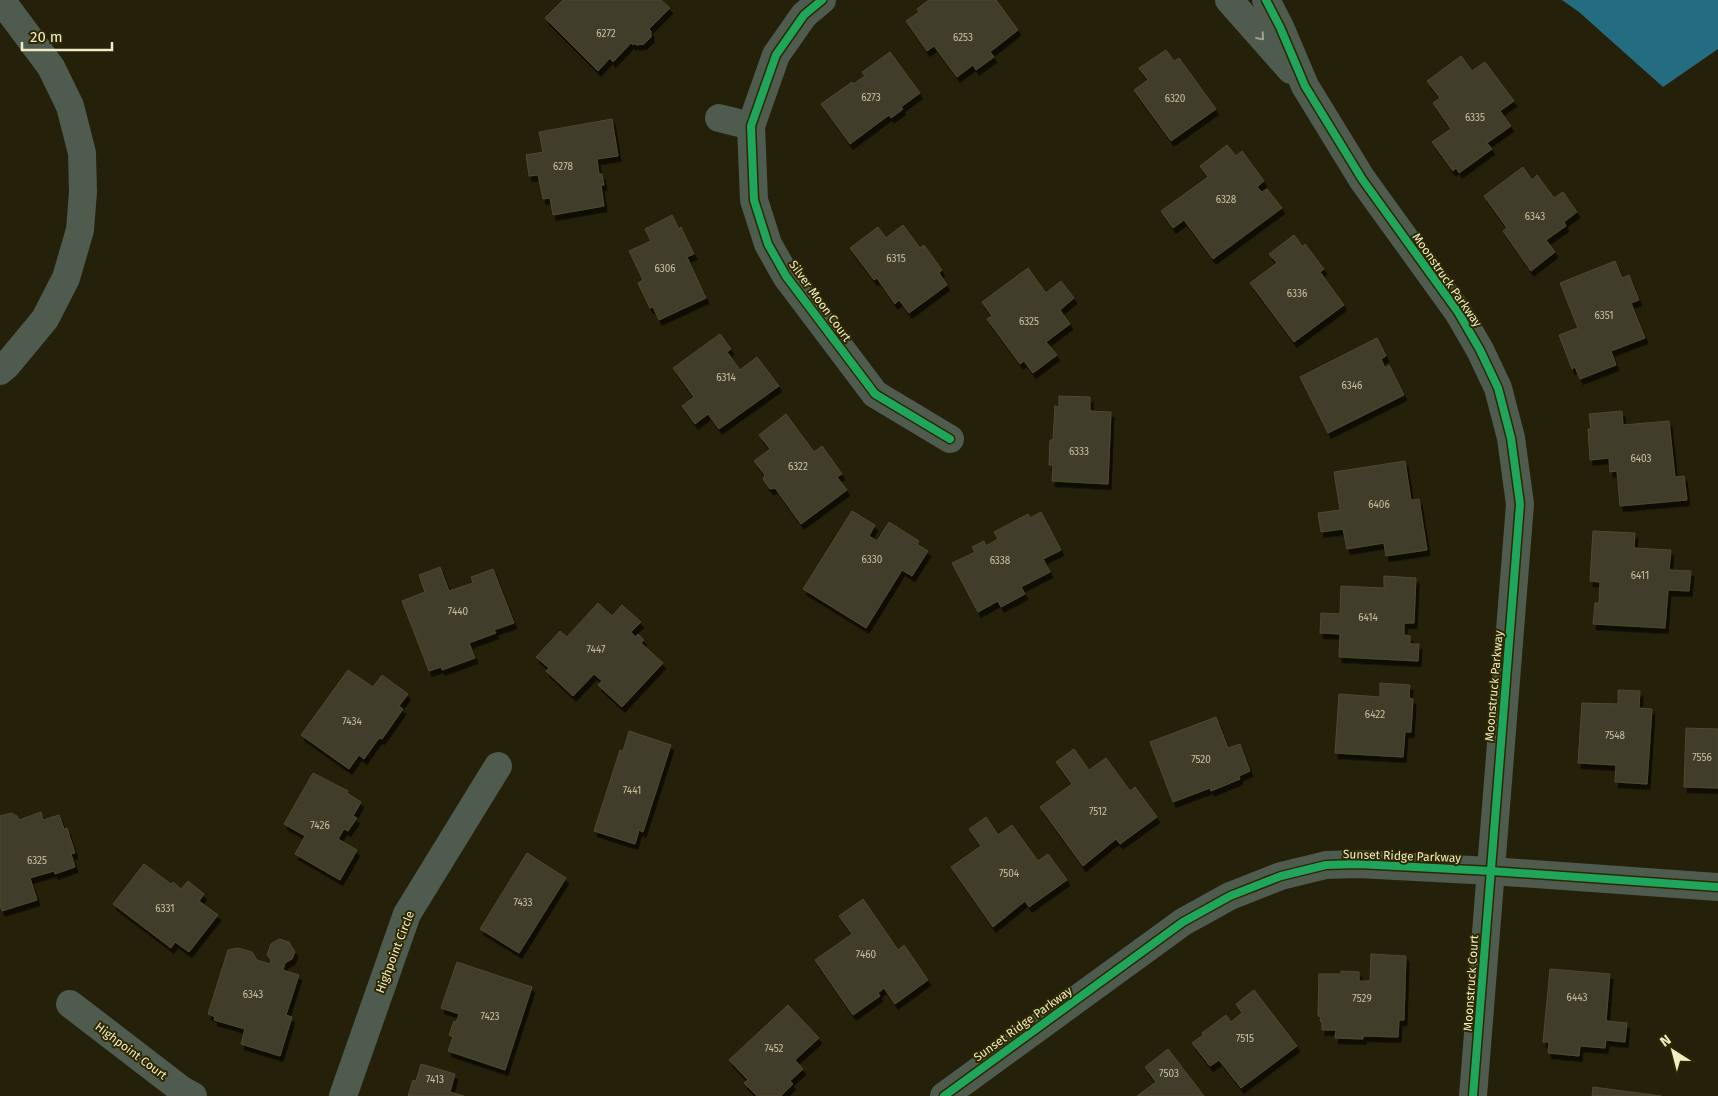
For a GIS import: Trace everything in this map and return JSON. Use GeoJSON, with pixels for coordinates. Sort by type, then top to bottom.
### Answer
{"type":"FeatureCollection","features":[{"type":"Feature","properties":{"kind":"street"},"geometry":{"type":"LineString","coordinates":[[0,371],[45,319],[66,278],[80,230],[83,192],[82,153],[70,106],[51,67],[1,0]]}},
{"type":"Feature","properties":{"kind":"street","name":"Silver Moon Court"},"geometry":{"type":"LineString","coordinates":[[822,0],[804,15],[776,56],[751,126],[754,200],[768,244],[786,276],[875,394],[950,439]]}},
{"type":"Feature","properties":{"kind":"street","name":"Moonstruck Parkway"},"geometry":{"type":"LineString","coordinates":[[1229,0],[1305,86]]}},
{"type":"Feature","properties":{"kind":"street","name":"Moonstruck Parkway"},"geometry":{"type":"LineString","coordinates":[[1266,0],[1280,27],[1305,86],[1362,179],[1458,312],[1480,350],[1498,388],[1511,438],[1520,504],[1491,871]]}},
{"type":"Feature","properties":{"kind":"street"},"geometry":{"type":"LineString","coordinates":[[718,118],[751,126]]}},
{"type":"Feature","properties":{"kind":"street","name":"Highpoint Circle"},"geometry":{"type":"LineString","coordinates":[[343,1096],[407,914],[498,766]]}},
{"type":"Feature","properties":{"kind":"street","name":"Sunset Ridge Parkway"},"geometry":{"type":"LineString","coordinates":[[944,1096],[1184,922],[1230,896],[1281,876],[1326,865],[1358,864],[1718,887]]}},
{"type":"Feature","properties":{"kind":"street","name":"Moonstruck Court"},"geometry":{"type":"LineString","coordinates":[[1473,1096],[1491,871]]}},
{"type":"Feature","properties":{"kind":"street","name":"Highpoint Court"},"geometry":{"type":"LineString","coordinates":[[70,1004],[182,1090],[193,1096]]}},
{"type":"Feature","properties":{"kind":"water"},"geometry":{"type":"Polygon","coordinates":[[[1562,0],[1718,0],[1718,49],[1663,87],[1579,12],[1562,0]]]}},
{"type":"Feature","properties":{"kind":"building"},"geometry":{"type":"Polygon","coordinates":[[[563,0],[661,0],[670,8],[649,29],[651,37],[644,44],[636,45],[635,43],[633,45],[631,43],[613,62],[610,58],[598,71],[545,18],[563,0]]]}},
{"type":"Feature","properties":{"kind":"building"},"geometry":{"type":"Polygon","coordinates":[[[929,0],[996,0],[1018,30],[990,52],[994,57],[976,70],[973,65],[957,77],[934,46],[927,51],[906,21],[919,12],[917,9],[929,0]]]}},
{"type":"Feature","properties":{"kind":"building"},"geometry":{"type":"Polygon","coordinates":[[[1166,50],[1174,61],[1179,58],[1216,109],[1171,141],[1134,90],[1148,80],[1139,68],[1166,50]]]}},
{"type":"Feature","properties":{"kind":"building"},"geometry":{"type":"Polygon","coordinates":[[[890,52],[920,93],[901,107],[903,109],[891,118],[889,115],[850,144],[821,104],[852,82],[853,84],[865,76],[862,72],[890,52]]]}},
{"type":"Feature","properties":{"kind":"building"},"geometry":{"type":"Polygon","coordinates":[[[1461,56],[1472,71],[1485,62],[1514,101],[1500,111],[1511,126],[1487,143],[1492,149],[1459,173],[1456,168],[1453,171],[1432,142],[1451,129],[1433,103],[1440,98],[1427,81],[1461,56]]]}},
{"type":"Feature","properties":{"kind":"building"},"geometry":{"type":"Polygon","coordinates":[[[612,119],[618,156],[597,159],[599,174],[602,174],[604,185],[601,185],[604,206],[553,215],[550,198],[543,199],[538,175],[529,176],[526,155],[543,152],[539,132],[612,119]]]}},
{"type":"Feature","properties":{"kind":"building"},"geometry":{"type":"Polygon","coordinates":[[[1227,145],[1236,156],[1242,151],[1264,181],[1257,187],[1262,192],[1267,189],[1282,208],[1213,259],[1184,220],[1173,228],[1161,211],[1208,177],[1200,166],[1227,145]]]}},
{"type":"Feature","properties":{"kind":"building"},"geometry":{"type":"Polygon","coordinates":[[[1523,167],[1532,180],[1537,175],[1554,198],[1563,192],[1577,212],[1564,222],[1566,226],[1546,240],[1555,252],[1531,271],[1503,231],[1507,228],[1484,196],[1523,167]]]}},
{"type":"Feature","properties":{"kind":"building"},"geometry":{"type":"Polygon","coordinates":[[[672,215],[679,229],[681,227],[694,254],[687,257],[706,298],[659,320],[653,307],[650,308],[638,283],[643,280],[629,251],[651,241],[645,229],[672,215]]]}},
{"type":"Feature","properties":{"kind":"building"},"geometry":{"type":"Polygon","coordinates":[[[903,225],[920,248],[924,245],[942,270],[939,273],[947,285],[909,313],[899,300],[895,304],[877,278],[874,280],[850,248],[878,227],[886,238],[903,225]]]}},
{"type":"Feature","properties":{"kind":"building"},"geometry":{"type":"Polygon","coordinates":[[[1294,235],[1303,247],[1305,244],[1324,269],[1320,272],[1344,305],[1294,342],[1250,283],[1277,263],[1269,254],[1294,235]]]}},
{"type":"Feature","properties":{"kind":"building"},"geometry":{"type":"Polygon","coordinates":[[[1615,261],[1622,278],[1629,275],[1639,300],[1631,303],[1645,338],[1611,351],[1616,365],[1580,379],[1575,367],[1572,369],[1559,335],[1578,328],[1560,283],[1615,261]]]}},
{"type":"Feature","properties":{"kind":"building"},"geometry":{"type":"Polygon","coordinates":[[[1028,268],[1046,293],[1061,281],[1074,298],[1060,310],[1070,324],[1046,342],[1057,355],[1033,373],[1024,361],[1020,364],[987,319],[992,316],[982,302],[1028,268]]]}},
{"type":"Feature","properties":{"kind":"building"},"geometry":{"type":"Polygon","coordinates":[[[720,334],[731,349],[727,352],[740,370],[757,357],[779,386],[719,429],[708,414],[695,424],[682,406],[694,397],[673,368],[720,334]]]}},
{"type":"Feature","properties":{"kind":"building"},"geometry":{"type":"Polygon","coordinates":[[[1377,338],[1386,356],[1381,359],[1385,368],[1389,365],[1404,395],[1328,433],[1300,377],[1377,338]]]}},
{"type":"Feature","properties":{"kind":"building"},"geometry":{"type":"Polygon","coordinates":[[[1059,396],[1090,397],[1090,411],[1111,412],[1108,484],[1052,481],[1053,465],[1049,465],[1050,440],[1053,440],[1055,406],[1059,407],[1059,396]]]}},
{"type":"Feature","properties":{"kind":"building"},"geometry":{"type":"Polygon","coordinates":[[[1622,411],[1623,425],[1669,421],[1675,477],[1684,476],[1687,500],[1620,506],[1617,471],[1610,472],[1609,458],[1590,460],[1588,429],[1591,429],[1589,414],[1622,411]]]}},
{"type":"Feature","properties":{"kind":"building"},"geometry":{"type":"Polygon","coordinates":[[[786,414],[814,452],[822,446],[842,474],[837,477],[847,490],[801,524],[775,488],[770,489],[763,479],[765,475],[754,461],[770,449],[759,435],[786,414]]]}},
{"type":"Feature","properties":{"kind":"building"},"geometry":{"type":"Polygon","coordinates":[[[1405,461],[1411,500],[1419,499],[1427,550],[1386,556],[1384,543],[1347,549],[1343,529],[1321,532],[1318,513],[1340,510],[1334,472],[1405,461]]]}},
{"type":"Feature","properties":{"kind":"building"},"geometry":{"type":"Polygon","coordinates":[[[852,511],[875,525],[869,536],[877,541],[889,522],[919,541],[917,544],[928,551],[912,576],[902,570],[866,628],[803,589],[852,511]]]}},
{"type":"Feature","properties":{"kind":"building"},"geometry":{"type":"Polygon","coordinates":[[[1041,512],[1061,550],[1043,559],[1050,572],[1021,587],[1025,594],[1001,607],[998,601],[978,612],[952,563],[975,552],[972,547],[984,541],[986,546],[998,539],[994,532],[1028,514],[1030,518],[1041,512]]]}},
{"type":"Feature","properties":{"kind":"building"},"geometry":{"type":"Polygon","coordinates":[[[1593,531],[1635,533],[1634,548],[1671,550],[1669,570],[1691,571],[1689,591],[1668,590],[1665,628],[1593,624],[1595,603],[1599,603],[1600,582],[1590,581],[1593,531]]]}},
{"type":"Feature","properties":{"kind":"building"},"geometry":{"type":"Polygon","coordinates":[[[440,567],[449,591],[473,583],[471,577],[493,569],[514,623],[494,630],[496,633],[469,643],[475,658],[442,670],[441,667],[429,671],[402,601],[425,592],[419,575],[440,567]]]}},
{"type":"Feature","properties":{"kind":"building"},"geometry":{"type":"Polygon","coordinates":[[[1384,576],[1416,578],[1414,623],[1404,623],[1404,635],[1410,636],[1410,644],[1419,644],[1418,661],[1339,657],[1340,634],[1320,633],[1321,613],[1340,614],[1341,586],[1384,588],[1384,576]]]}},
{"type":"Feature","properties":{"kind":"building"},"geometry":{"type":"Polygon","coordinates":[[[598,603],[612,616],[622,605],[641,622],[631,632],[635,637],[638,634],[644,640],[641,643],[663,663],[622,707],[598,685],[602,681],[594,674],[573,696],[546,671],[549,668],[536,657],[560,631],[567,637],[598,603]]]}},
{"type":"Feature","properties":{"kind":"building"},"geometry":{"type":"Polygon","coordinates":[[[348,670],[373,687],[382,675],[408,694],[399,706],[403,709],[382,739],[379,738],[364,759],[359,755],[349,769],[301,735],[348,670]]]}},
{"type":"Feature","properties":{"kind":"building"},"geometry":{"type":"Polygon","coordinates":[[[1380,683],[1410,685],[1409,698],[1413,699],[1411,732],[1405,732],[1403,757],[1335,753],[1339,694],[1380,697],[1380,683]]]}},
{"type":"Feature","properties":{"kind":"building"},"geometry":{"type":"Polygon","coordinates":[[[1618,690],[1640,691],[1639,708],[1652,709],[1647,784],[1615,782],[1616,765],[1578,763],[1582,703],[1618,704],[1618,690]]]}},
{"type":"Feature","properties":{"kind":"building"},"geometry":{"type":"Polygon","coordinates":[[[1216,717],[1228,748],[1240,744],[1250,771],[1239,776],[1240,779],[1211,791],[1210,788],[1173,802],[1150,742],[1216,717]]]}},
{"type":"Feature","properties":{"kind":"building"},"geometry":{"type":"Polygon","coordinates":[[[1686,728],[1718,729],[1718,788],[1684,787],[1686,728]]]}},
{"type":"Feature","properties":{"kind":"building"},"geometry":{"type":"Polygon","coordinates":[[[629,731],[671,745],[643,832],[639,830],[635,844],[594,831],[620,750],[623,751],[629,731]]]}},
{"type":"Feature","properties":{"kind":"building"},"geometry":{"type":"Polygon","coordinates":[[[1074,749],[1089,770],[1106,758],[1130,791],[1135,787],[1157,817],[1120,844],[1116,839],[1083,866],[1040,807],[1072,784],[1056,762],[1074,749]]]}},
{"type":"Feature","properties":{"kind":"building"},"geometry":{"type":"Polygon","coordinates":[[[313,773],[348,791],[347,793],[361,802],[353,816],[357,818],[348,831],[344,829],[338,839],[357,850],[340,880],[295,854],[305,836],[284,824],[313,773]]]}},
{"type":"Feature","properties":{"kind":"building"},"geometry":{"type":"Polygon","coordinates":[[[41,812],[43,820],[59,815],[64,829],[67,828],[75,853],[71,854],[75,867],[55,874],[54,871],[30,878],[37,900],[2,911],[0,905],[0,816],[11,813],[17,816],[19,820],[41,812]]]}},
{"type":"Feature","properties":{"kind":"building"},"geometry":{"type":"Polygon","coordinates":[[[986,817],[998,835],[1012,825],[1038,861],[1048,854],[1067,880],[1029,907],[1025,901],[993,927],[951,867],[981,846],[969,829],[986,817]]]}},
{"type":"Feature","properties":{"kind":"building"},"geometry":{"type":"Polygon","coordinates":[[[527,853],[566,878],[519,953],[480,929],[527,853]]]}},
{"type":"Feature","properties":{"kind":"building"},"geometry":{"type":"Polygon","coordinates":[[[144,864],[181,889],[188,881],[204,894],[199,901],[218,915],[189,952],[175,942],[171,948],[113,904],[144,864]]]}},
{"type":"Feature","properties":{"kind":"building"},"geometry":{"type":"Polygon","coordinates":[[[863,899],[898,950],[904,945],[928,980],[895,1004],[884,988],[878,993],[880,996],[853,1015],[815,960],[852,934],[839,916],[863,899]]]}},
{"type":"Feature","properties":{"kind":"building"},"geometry":{"type":"Polygon","coordinates":[[[279,939],[289,942],[295,952],[292,959],[285,963],[283,970],[299,975],[286,1015],[292,1017],[280,1056],[241,1044],[245,1029],[214,1020],[215,1017],[208,1014],[228,950],[238,948],[252,952],[257,960],[270,964],[271,960],[267,955],[271,944],[279,939]]]}},
{"type":"Feature","properties":{"kind":"building"},"geometry":{"type":"Polygon","coordinates":[[[1371,954],[1406,956],[1404,1020],[1399,1020],[1398,1037],[1363,1036],[1363,1039],[1335,1038],[1336,1030],[1322,1030],[1321,1017],[1318,1016],[1319,974],[1341,974],[1341,971],[1359,972],[1359,981],[1370,981],[1371,954]]]}},
{"type":"Feature","properties":{"kind":"building"},"geometry":{"type":"Polygon","coordinates":[[[457,962],[532,987],[505,1070],[448,1051],[453,1037],[449,1035],[454,1021],[456,1022],[459,1014],[441,1008],[457,962]]]}},
{"type":"Feature","properties":{"kind":"building"},"geometry":{"type":"Polygon","coordinates":[[[1550,969],[1610,974],[1606,1021],[1627,1023],[1625,1042],[1606,1040],[1605,1048],[1580,1046],[1579,1056],[1548,1053],[1549,1042],[1543,1042],[1550,969]]]}},
{"type":"Feature","properties":{"kind":"building"},"geometry":{"type":"Polygon","coordinates":[[[1254,990],[1297,1046],[1241,1088],[1219,1060],[1210,1066],[1192,1043],[1226,1015],[1231,1022],[1242,1013],[1236,1004],[1254,990]]]}},
{"type":"Feature","properties":{"kind":"building"},"geometry":{"type":"Polygon","coordinates":[[[788,1005],[819,1038],[795,1060],[803,1069],[790,1081],[793,1084],[781,1096],[757,1096],[744,1083],[748,1080],[729,1060],[788,1005]]]}},
{"type":"Feature","properties":{"kind":"building"},"geometry":{"type":"Polygon","coordinates":[[[1168,1049],[1204,1096],[1137,1096],[1156,1082],[1145,1067],[1168,1049]]]}},
{"type":"Feature","properties":{"kind":"building"},"geometry":{"type":"Polygon","coordinates":[[[421,1064],[455,1074],[450,1092],[464,1096],[408,1096],[413,1080],[416,1081],[421,1064]]]}},
{"type":"Feature","properties":{"kind":"building"},"geometry":{"type":"Polygon","coordinates":[[[1593,1087],[1661,1096],[1592,1096],[1593,1087]]]}},
{"type":"Feature","properties":{"kind":"cycle path"},"geometry":{"type":"LineString","coordinates":[[822,0],[804,15],[776,55],[751,126],[754,200],[768,244],[786,276],[875,394],[950,439]]}},
{"type":"Feature","properties":{"kind":"cycle path"},"geometry":{"type":"LineString","coordinates":[[1266,0],[1280,27],[1305,86],[1362,179],[1458,312],[1480,350],[1498,388],[1511,438],[1520,504],[1473,1096]]}},
{"type":"Feature","properties":{"kind":"cycle path"},"geometry":{"type":"LineString","coordinates":[[944,1096],[1183,922],[1230,896],[1281,876],[1326,865],[1358,864],[1718,887]]}}]}
